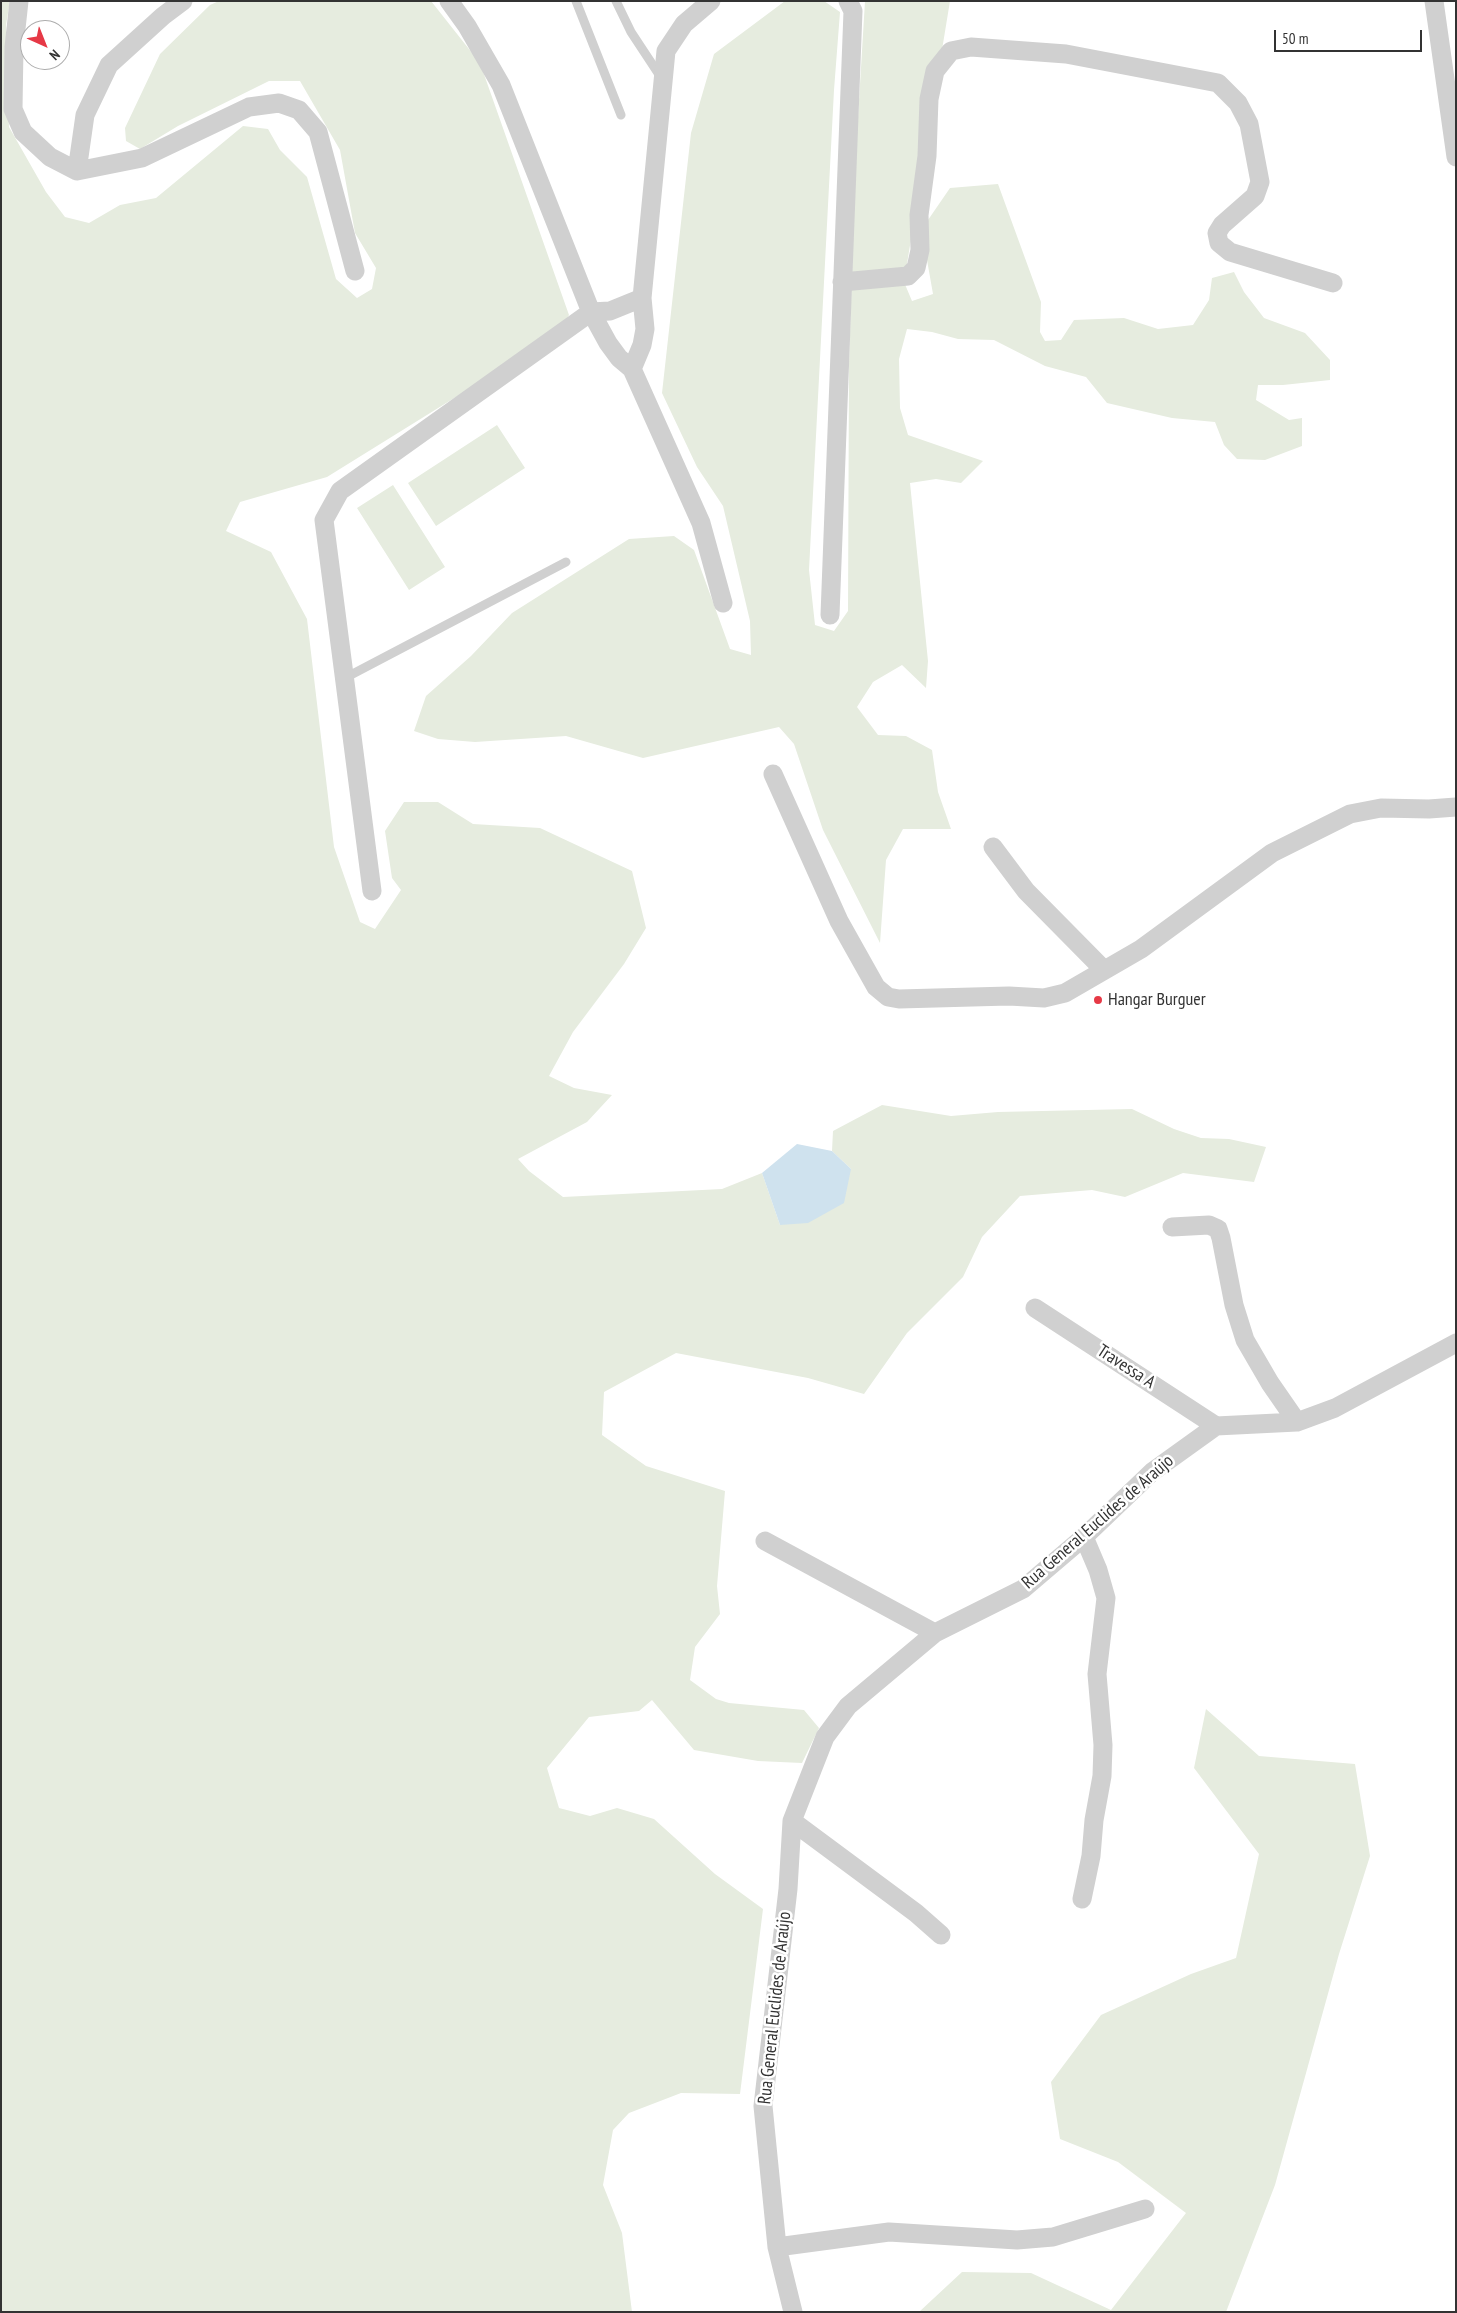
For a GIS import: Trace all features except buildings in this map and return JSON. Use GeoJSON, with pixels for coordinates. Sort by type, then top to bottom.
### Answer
{"type":"FeatureCollection","features":[{"type":"Feature","properties":{"kind":"street"},"geometry":{"type":"LineString","coordinates":[[19,1],[14,47],[13,109],[23,132],[50,157],[77,171],[142,158],[249,107],[279,103],[299,110],[318,132],[355,271]]}},
{"type":"Feature","properties":{"kind":"street"},"geometry":{"type":"LineString","coordinates":[[77,171],[84,115],[109,65],[163,16],[183,1]]}},
{"type":"Feature","properties":{"kind":"street"},"geometry":{"type":"LineString","coordinates":[[449,1],[467,26],[500,85],[591,312],[619,358],[632,368],[701,523],[723,603]]}},
{"type":"Feature","properties":{"kind":"street"},"geometry":{"type":"LineString","coordinates":[[632,368],[642,345],[645,329],[642,298],[666,50],[684,24],[711,1]]}},
{"type":"Feature","properties":{"kind":"street"},"geometry":{"type":"LineString","coordinates":[[830,615],[853,11],[848,1]]}},
{"type":"Feature","properties":{"kind":"street"},"geometry":{"type":"LineString","coordinates":[[1434,1],[1456,157]]}},
{"type":"Feature","properties":{"kind":"street"},"geometry":{"type":"LineString","coordinates":[[842,282],[908,276],[916,268],[920,250],[919,215],[927,156],[929,99],[935,71],[951,52],[970,47],[1066,54],[1218,83],[1238,103],[1249,124],[1260,182],[1255,196],[1222,225],[1217,233],[1219,243],[1230,252],[1333,283]]}},
{"type":"Feature","properties":{"kind":"street"},"geometry":{"type":"LineString","coordinates":[[372,891],[343,679],[324,520],[340,491],[591,312],[610,311],[642,298]]}},
{"type":"Feature","properties":{"kind":"street"},"geometry":{"type":"LineString","coordinates":[[773,774],[839,921],[876,987],[888,997],[899,998],[1009,996],[1044,998],[1065,992],[1141,949],[1272,853],[1350,814],[1380,808],[1429,810],[1456,806]]}},
{"type":"Feature","properties":{"kind":"street"},"geometry":{"type":"LineString","coordinates":[[993,847],[1026,891],[1104,970]]}},
{"type":"Feature","properties":{"kind":"street"},"geometry":{"type":"LineString","coordinates":[[1172,1227],[1208,1225],[1218,1229],[1234,1305],[1246,1340],[1270,1383],[1297,1422]]}},
{"type":"Feature","properties":{"kind":"street","name":"Travessa A"},"geometry":{"type":"LineString","coordinates":[[1035,1308],[1216,1426]]}},
{"type":"Feature","properties":{"kind":"street"},"geometry":{"type":"LineString","coordinates":[[1216,1426],[1297,1422],[1335,1408],[1456,1343]]}},
{"type":"Feature","properties":{"kind":"street","name":"Rua General Euclides de Araújo"},"geometry":{"type":"LineString","coordinates":[[793,2312],[777,2247],[763,2106],[788,1889],[792,1821],[825,1737],[848,1706],[936,1633],[1023,1589],[1084,1537],[1152,1472],[1216,1426]]}},
{"type":"Feature","properties":{"kind":"street"},"geometry":{"type":"LineString","coordinates":[[1082,1899],[1091,1856],[1094,1820],[1102,1776],[1103,1745],[1098,1674],[1106,1598],[1098,1570],[1084,1537]]}},
{"type":"Feature","properties":{"kind":"street"},"geometry":{"type":"LineString","coordinates":[[765,1542],[936,1633]]}},
{"type":"Feature","properties":{"kind":"street"},"geometry":{"type":"LineString","coordinates":[[792,1821],[916,1913],[942,1935]]}},
{"type":"Feature","properties":{"kind":"street"},"geometry":{"type":"LineString","coordinates":[[777,2247],[889,2232],[1017,2240],[1053,2237],[1145,2209]]}},
{"type":"Feature","properties":{"kind":"lane"},"geometry":{"type":"LineString","coordinates":[[576,1],[621,116]]}},
{"type":"Feature","properties":{"kind":"lane"},"geometry":{"type":"LineString","coordinates":[[616,1],[631,32],[663,81]]}},
{"type":"Feature","properties":{"kind":"lane"},"geometry":{"type":"LineString","coordinates":[[343,679],[566,562]]}},
{"type":"Feature","properties":{"kind":"shaded area"},"geometry":{"type":"Polygon","coordinates":[[[1,1],[10,1],[6,25],[9,127],[46,192],[65,217],[89,223],[120,205],[156,198],[243,126],[268,129],[280,150],[307,177],[336,279],[357,298],[372,289],[376,268],[355,233],[340,150],[300,81],[269,81],[178,126],[140,149],[126,141],[125,128],[160,54],[210,5],[219,1],[431,1],[480,63],[569,315],[559,333],[327,477],[240,502],[226,531],[271,552],[307,619],[334,847],[360,922],[375,929],[401,890],[392,878],[385,831],[404,802],[438,802],[473,824],[540,828],[632,871],[646,928],[624,964],[573,1032],[549,1076],[574,1088],[612,1095],[587,1122],[518,1159],[529,1171],[563,1197],[722,1189],[762,1173],[780,1225],[851,1169],[832,1151],[833,1131],[882,1105],[951,1116],[998,1112],[1132,1109],[1174,1129],[1201,1138],[1229,1139],[1266,1147],[1254,1182],[1183,1173],[1125,1197],[1092,1190],[1020,1196],[982,1237],[963,1277],[907,1333],[864,1394],[808,1378],[676,1353],[604,1392],[602,1435],[646,1466],[725,1491],[717,1586],[720,1614],[695,1647],[690,1680],[716,1699],[729,1703],[804,1710],[819,1728],[802,1763],[758,1761],[694,1750],[652,1700],[639,1711],[589,1717],[547,1768],[559,1808],[590,1816],[617,1808],[654,1819],[715,1874],[763,1909],[740,2094],[681,2093],[629,2113],[613,2130],[603,2185],[622,2233],[632,2312],[1,2312],[1,1]]]}},
{"type":"Feature","properties":{"kind":"shaded area"},"geometry":{"type":"Polygon","coordinates":[[[785,1],[824,1],[840,12],[834,90],[809,570],[815,625],[834,631],[848,611],[849,364],[856,151],[865,1],[950,1],[904,282],[912,301],[933,294],[927,260],[928,220],[950,188],[998,184],[1041,302],[1040,332],[1045,341],[1061,340],[1074,320],[1124,318],[1158,329],[1193,325],[1209,300],[1212,278],[1234,272],[1244,292],[1264,318],[1305,333],[1330,360],[1330,380],[1283,385],[1258,385],[1256,400],[1289,420],[1302,418],[1302,446],[1265,460],[1237,459],[1224,445],[1215,422],[1172,418],[1107,403],[1086,377],[1045,366],[994,340],[958,339],[932,332],[907,329],[899,359],[900,408],[908,435],[983,461],[961,483],[936,479],[910,483],[928,661],[926,688],[902,665],[873,682],[857,707],[878,735],[906,736],[932,750],[938,792],[951,829],[903,829],[886,860],[880,943],[823,830],[794,744],[779,727],[643,758],[566,736],[475,742],[438,739],[414,731],[426,696],[471,656],[512,613],[629,539],[674,536],[694,550],[730,649],[751,655],[750,621],[723,506],[697,467],[662,393],[691,133],[714,54],[785,1]]]}},
{"type":"Feature","properties":{"kind":"shaded area"},"geometry":{"type":"Polygon","coordinates":[[[497,425],[525,468],[436,526],[408,483],[497,425]]]}},
{"type":"Feature","properties":{"kind":"shaded area"},"geometry":{"type":"Polygon","coordinates":[[[393,485],[445,567],[409,590],[357,508],[393,485]]]}},
{"type":"Feature","properties":{"kind":"shaded area"},"geometry":{"type":"Polygon","coordinates":[[[1206,1709],[1259,1756],[1355,1764],[1370,1856],[1339,1954],[1275,2185],[1226,2312],[919,2312],[962,2272],[1031,2273],[1111,2310],[1186,2213],[1118,2162],[1060,2139],[1051,2082],[1101,2015],[1191,1974],[1236,1958],[1259,1854],[1194,1768],[1206,1709]]]}},
{"type":"Feature","properties":{"kind":"water"},"geometry":{"type":"Polygon","coordinates":[[[797,1144],[832,1151],[851,1169],[844,1203],[808,1223],[780,1225],[762,1173],[797,1144]]]}},
{"type":"Feature","properties":{"kind":"place","name":"Hangar Burguer"},"geometry":{"type":"Point","coordinates":[1098,1000]}}]}
